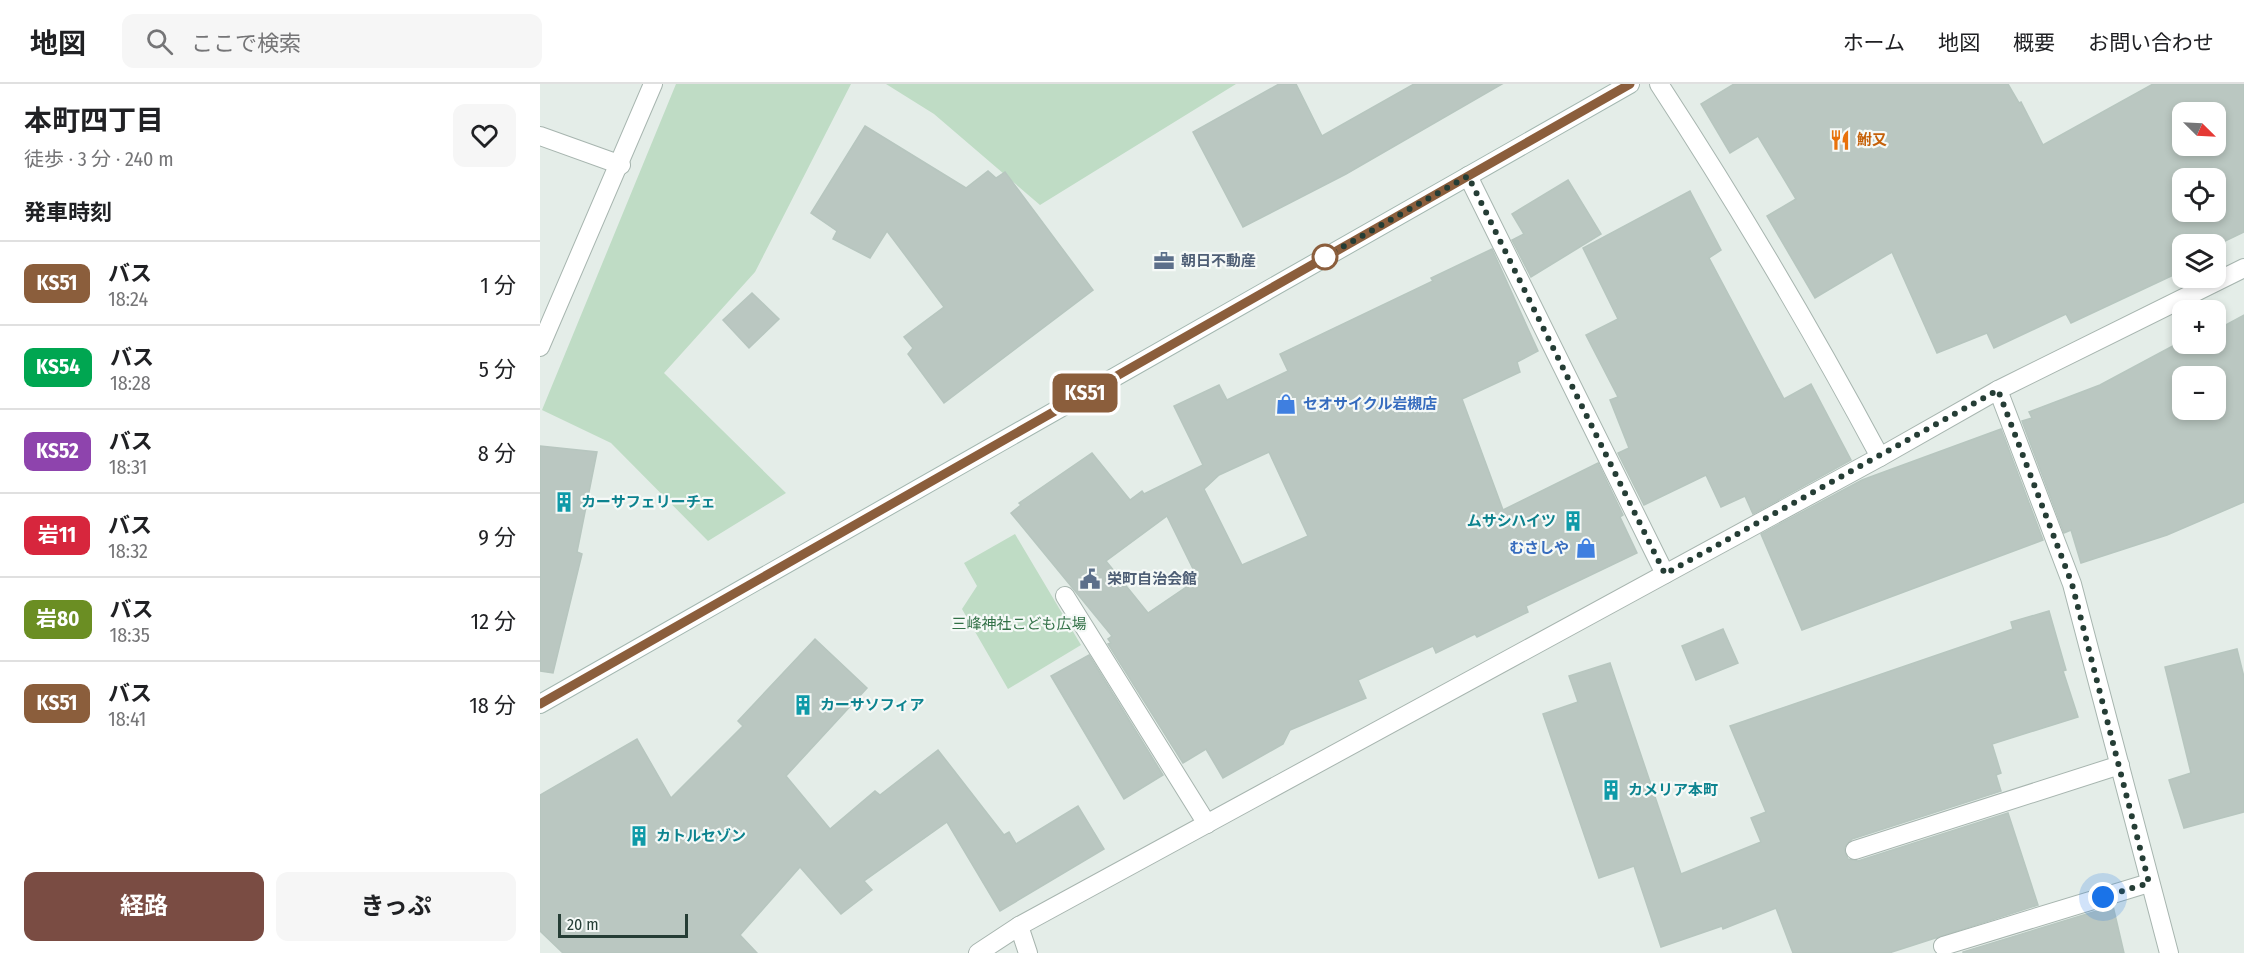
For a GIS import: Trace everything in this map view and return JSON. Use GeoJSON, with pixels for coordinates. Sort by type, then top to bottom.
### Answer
{"type":"FeatureCollection","features":[{"type":"Feature","properties":{"kind":"street"},"geometry":{"type":"LineString","coordinates":[[540,347],[621,165],[653,84]]}},
{"type":"Feature","properties":{"kind":"street"},"geometry":{"type":"LineString","coordinates":[[540,704],[1630,84]]}},
{"type":"Feature","properties":{"kind":"street"},"geometry":{"type":"LineString","coordinates":[[1659,84],[1699,145],[1828,359],[1880,457]]}},
{"type":"Feature","properties":{"kind":"street"},"geometry":{"type":"LineString","coordinates":[[540,136],[621,165]]}},
{"type":"Feature","properties":{"kind":"street"},"geometry":{"type":"LineString","coordinates":[[1468,176],[1665,574]]}},
{"type":"Feature","properties":{"kind":"street"},"geometry":{"type":"LineString","coordinates":[[978,953],[1019,926],[1880,457],[1998,390],[2244,268]]}},
{"type":"Feature","properties":{"kind":"street"},"geometry":{"type":"LineString","coordinates":[[1998,390],[2072,584],[2169,953]]}},
{"type":"Feature","properties":{"kind":"street"},"geometry":{"type":"LineString","coordinates":[[1065,596],[1207,824]]}},
{"type":"Feature","properties":{"kind":"street"},"geometry":{"type":"LineString","coordinates":[[1855,850],[2120,765]]}},
{"type":"Feature","properties":{"kind":"street"},"geometry":{"type":"LineString","coordinates":[[1943,946],[2149,883]]}},
{"type":"Feature","properties":{"kind":"street"},"geometry":{"type":"LineString","coordinates":[[1019,926],[1028,953]]}},
{"type":"Feature","properties":{"kind":"green space"},"geometry":{"type":"Polygon","coordinates":[[[676,84],[851,84],[755,272],[664,373],[786,493],[708,541],[611,443],[542,410],[676,84]]]}},
{"type":"Feature","properties":{"kind":"green space"},"geometry":{"type":"Polygon","coordinates":[[[886,84],[1236,84],[1040,205],[934,114],[886,84]]]}},
{"type":"Feature","properties":{"kind":"green space","name":"三峰神社こども広場"},"geometry":{"type":"Polygon","coordinates":[[[1015,534],[1081,645],[1008,689],[962,609],[977,586],[964,563],[1015,534]]]}},
{"type":"Feature","properties":{"kind":"building"},"geometry":{"type":"Polygon","coordinates":[[[1279,84],[1296,84],[1322,136],[1414,84],[1502,84],[1346,174],[1243,227],[1193,132],[1279,84]]]}},
{"type":"Feature","properties":{"kind":"building"},"geometry":{"type":"Polygon","coordinates":[[[1734,84],[2008,84],[2019,103],[2021,102],[2043,145],[2153,84],[2244,84],[2244,232],[2226,241],[2226,234],[2172,234],[2172,276],[2071,323],[2066,314],[1994,348],[1987,333],[1937,353],[1892,252],[1815,298],[1767,216],[1796,199],[1758,136],[1730,153],[1701,104],[1734,84]]]}},
{"type":"Feature","properties":{"kind":"building"},"geometry":{"type":"Polygon","coordinates":[[[865,126],[966,188],[988,171],[996,178],[1005,172],[1093,290],[944,403],[908,354],[913,348],[904,337],[944,307],[887,231],[870,258],[833,239],[837,231],[811,213],[865,126]]]}},
{"type":"Feature","properties":{"kind":"building"},"geometry":{"type":"Polygon","coordinates":[[[1568,180],[1601,234],[1531,277],[1512,240],[1524,234],[1512,214],[1568,180]]]}},
{"type":"Feature","properties":{"kind":"building"},"geometry":{"type":"Polygon","coordinates":[[[1690,191],[1721,250],[1709,258],[1784,399],[1811,384],[1851,460],[1753,514],[1745,496],[1721,507],[1706,475],[1644,505],[1618,453],[1629,448],[1610,400],[1618,397],[1586,335],[1618,319],[1583,248],[1690,191]]]}},
{"type":"Feature","properties":{"kind":"building"},"geometry":{"type":"Polygon","coordinates":[[[1492,249],[1538,351],[1517,362],[1520,372],[1462,399],[1503,510],[1598,463],[1623,515],[1620,517],[1637,553],[1526,606],[1528,612],[1477,637],[1475,634],[1436,653],[1433,646],[1358,680],[1366,698],[1290,730],[1283,744],[1223,778],[1206,749],[1183,763],[1108,644],[1111,643],[1108,639],[1112,636],[1011,513],[1021,505],[1019,503],[1092,453],[1130,500],[1142,491],[1144,494],[1203,465],[1174,406],[1219,385],[1227,400],[1288,371],[1280,354],[1433,281],[1431,278],[1492,249]],[[1269,452],[1219,475],[1204,489],[1242,565],[1308,536],[1269,452]],[[1167,516],[1106,561],[1148,613],[1198,579],[1167,516]]]}},
{"type":"Feature","properties":{"kind":"building"},"geometry":{"type":"Polygon","coordinates":[[[752,293],[779,319],[749,348],[723,320],[752,293]]]}},
{"type":"Feature","properties":{"kind":"building"},"geometry":{"type":"Polygon","coordinates":[[[2244,315],[2244,502],[2167,535],[2081,563],[2071,530],[2064,533],[2022,421],[2032,418],[2029,412],[2100,385],[2172,346],[2172,354],[2226,354],[2226,325],[2244,315]]]}},
{"type":"Feature","properties":{"kind":"building"},"geometry":{"type":"Polygon","coordinates":[[[2001,429],[2043,540],[1802,630],[1761,534],[1862,480],[2001,429]]]}},
{"type":"Feature","properties":{"kind":"building","name":"カーサフェリーチェ"},"geometry":{"type":"Polygon","coordinates":[[[540,446],[597,452],[577,552],[582,554],[553,673],[540,671],[540,446]]]}},
{"type":"Feature","properties":{"kind":"building"},"geometry":{"type":"Polygon","coordinates":[[[2049,611],[2066,670],[2063,671],[2078,717],[1992,744],[2001,773],[1996,775],[2001,791],[1852,839],[1844,848],[1848,859],[1858,861],[2008,813],[2038,905],[1889,953],[1793,953],[1776,908],[1723,929],[1722,926],[1661,947],[1634,866],[1599,878],[1543,714],[1578,702],[1569,676],[1610,663],[1681,874],[1761,842],[1751,818],[1766,812],[1730,726],[2013,629],[2011,622],[2049,611]]]}},
{"type":"Feature","properties":{"kind":"building"},"geometry":{"type":"Polygon","coordinates":[[[1723,629],[1738,663],[1696,680],[1682,646],[1723,629]]]}},
{"type":"Feature","properties":{"kind":"building"},"geometry":{"type":"Polygon","coordinates":[[[815,639],[867,688],[786,776],[830,829],[875,791],[880,795],[938,750],[1004,835],[1009,832],[1016,844],[1078,806],[1104,849],[1000,911],[947,822],[864,881],[872,890],[841,914],[800,867],[740,935],[757,953],[563,953],[540,931],[540,795],[637,739],[671,798],[743,726],[738,721],[815,639]]]}},
{"type":"Feature","properties":{"kind":"building"},"geometry":{"type":"Polygon","coordinates":[[[2237,649],[2244,677],[2244,812],[2184,828],[2169,780],[2191,773],[2165,667],[2237,649]]]}},
{"type":"Feature","properties":{"kind":"building"},"geometry":{"type":"Polygon","coordinates":[[[1089,655],[1163,775],[1124,799],[1051,676],[1089,655]]]}},
{"type":"Feature","properties":{"kind":"building"},"geometry":{"type":"Polygon","coordinates":[[[2113,906],[2124,953],[1963,953],[1963,952],[2113,906]]]}},
{"type":"Feature","properties":{"kind":"bus line","name":"KS51"},"geometry":{"type":"LineString","coordinates":[[540,704],[1630,84]]}},
{"type":"Feature","properties":{"kind":"place","name":"鮒又"},"geometry":{"type":"Point","coordinates":[1840,140]}},
{"type":"Feature","properties":{"kind":"place","name":"朝日不動産"},"geometry":{"type":"Point","coordinates":[1164,261]}},
{"type":"Feature","properties":{"kind":"place","name":"セオサイクル岩槻店"},"geometry":{"type":"Point","coordinates":[1286,404]}},
{"type":"Feature","properties":{"kind":"place","name":"カーサフェリーチェ"},"geometry":{"type":"Point","coordinates":[564,502]}},
{"type":"Feature","properties":{"kind":"place","name":"ムサシハイツ"},"geometry":{"type":"Point","coordinates":[1573,521]}},
{"type":"Feature","properties":{"kind":"place","name":"むさしや"},"geometry":{"type":"Point","coordinates":[1586,548]}},
{"type":"Feature","properties":{"kind":"place","name":"栄町自治会館"},"geometry":{"type":"Point","coordinates":[1090,579]}},
{"type":"Feature","properties":{"kind":"place","name":"カーサソフィア"},"geometry":{"type":"Point","coordinates":[803,705]}},
{"type":"Feature","properties":{"kind":"place","name":"カメリア本町"},"geometry":{"type":"Point","coordinates":[1611,790]}},
{"type":"Feature","properties":{"kind":"place","name":"カトルセゾン"},"geometry":{"type":"Point","coordinates":[639,836]}},
{"type":"Feature","properties":{"kind":"route"},"geometry":{"type":"LineString","coordinates":[[1325,257],[1323,258],[1468,176],[1665,574],[1998,390],[2072,584],[2149,883],[2103,897]]}}]}
